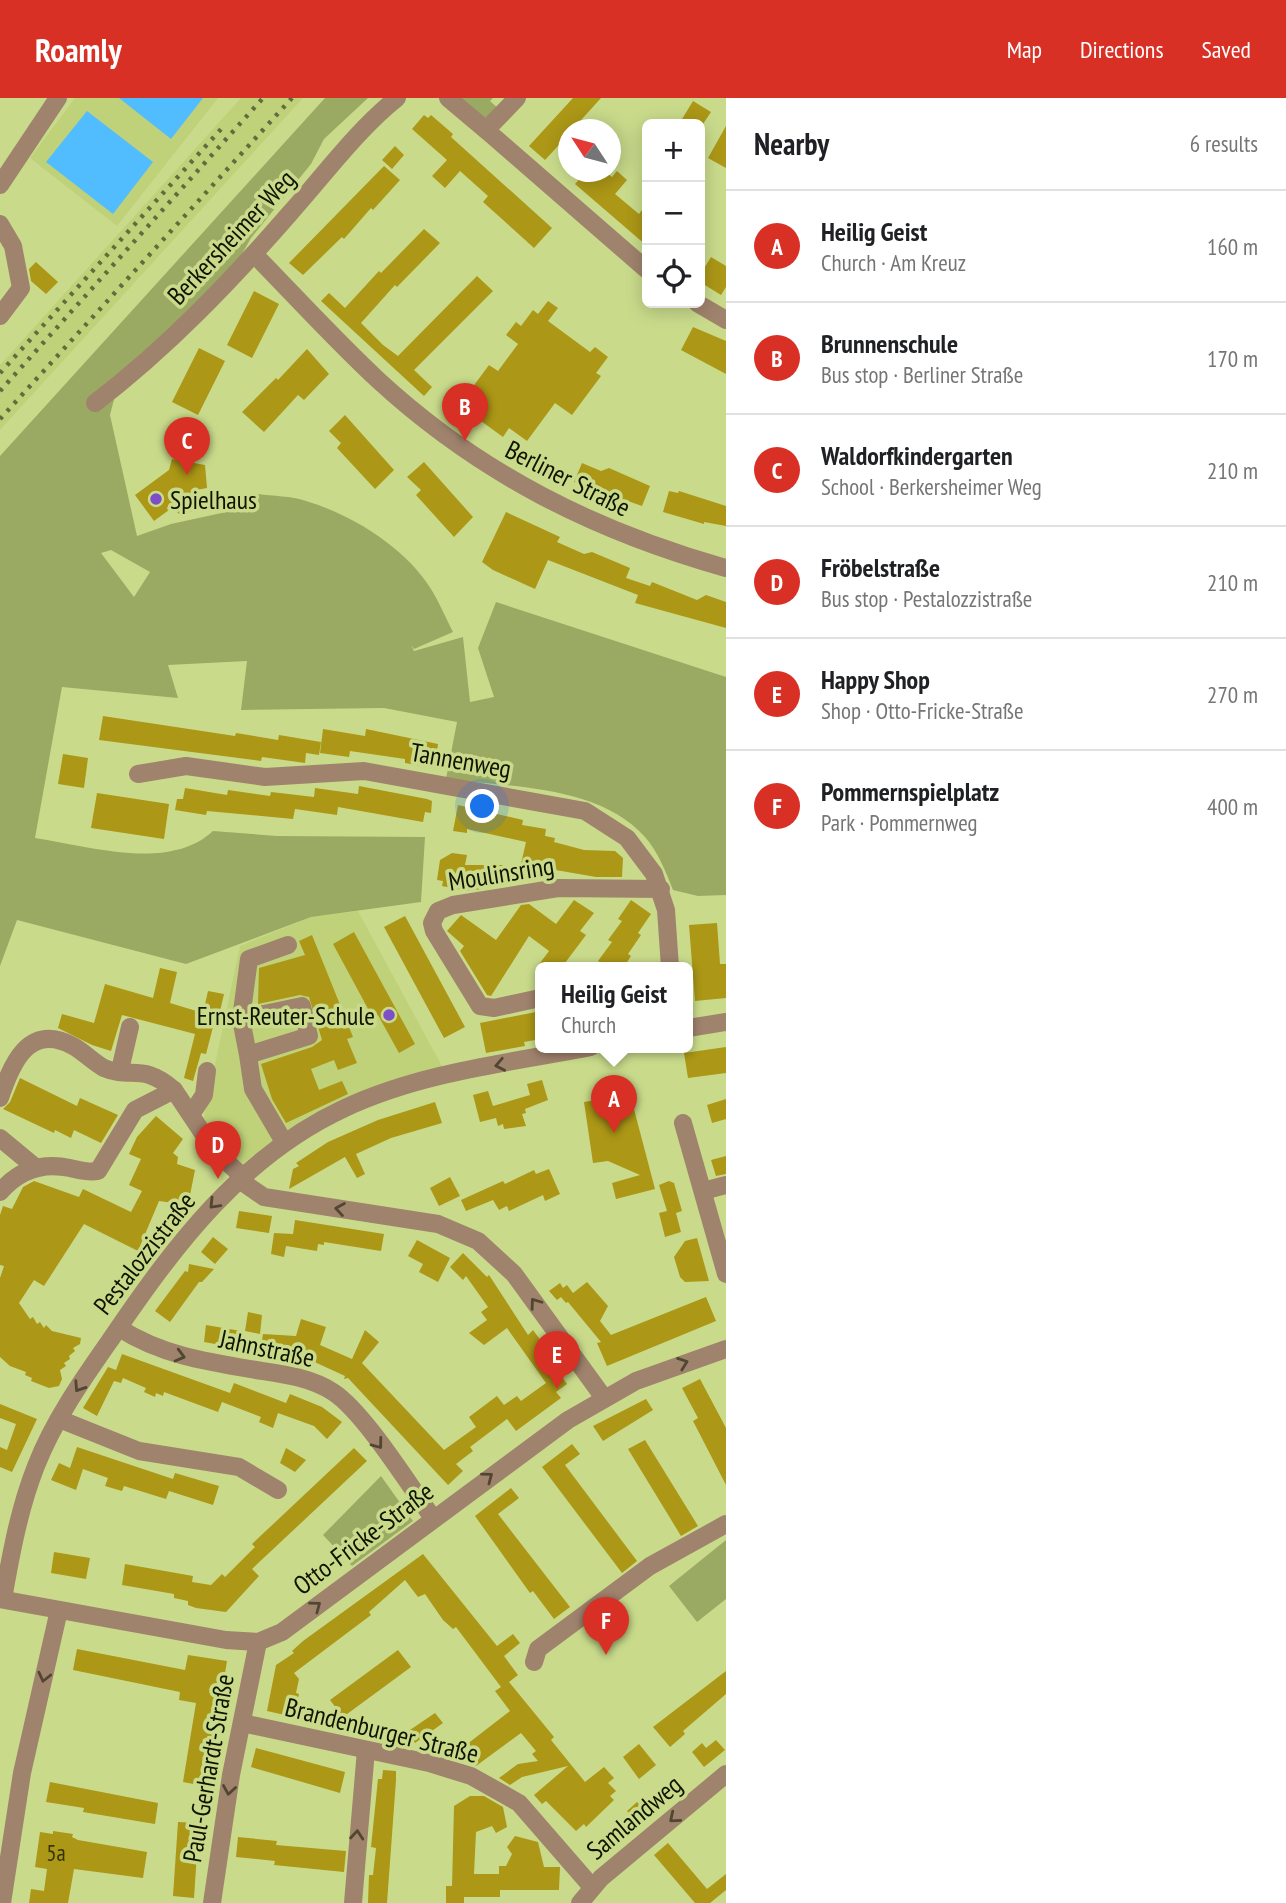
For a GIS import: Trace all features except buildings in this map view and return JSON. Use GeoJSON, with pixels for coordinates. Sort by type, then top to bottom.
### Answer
{"type":"FeatureCollection","features":[{"type":"Feature","properties":{"kind":"street"},"geometry":{"type":"LineString","coordinates":[[0,185],[58,98]]}},
{"type":"Feature","properties":{"kind":"street","name":"Berkersheimer Weg"},"geometry":{"type":"LineString","coordinates":[[95,403],[152,357],[254,254],[397,98]]}},
{"type":"Feature","properties":{"kind":"street"},"geometry":{"type":"LineString","coordinates":[[448,98],[642,266]]}},
{"type":"Feature","properties":{"kind":"street"},"geometry":{"type":"LineString","coordinates":[[486,130],[517,98]]}},
{"type":"Feature","properties":{"kind":"street"},"geometry":{"type":"LineString","coordinates":[[0,224],[21,289],[0,316]]}},
{"type":"Feature","properties":{"kind":"street","name":"Berliner Straße"},"geometry":{"type":"LineString","coordinates":[[254,254],[379,381],[438,431],[484,464],[536,496],[599,526],[726,569]]}},
{"type":"Feature","properties":{"kind":"street"},"geometry":{"type":"LineString","coordinates":[[705,308],[726,320]]}},
{"type":"Feature","properties":{"kind":"street","name":"Tannenweg"},"geometry":{"type":"LineString","coordinates":[[138,774],[186,766],[265,777],[371,771],[573,807],[598,818],[627,838],[643,855],[661,889],[669,962]]}},
{"type":"Feature","properties":{"kind":"street","name":"Moulinsring"},"geometry":{"type":"LineString","coordinates":[[535,999],[489,1008],[476,1003],[434,931],[432,923],[438,911],[453,905],[558,888],[661,889]]}},
{"type":"Feature","properties":{"kind":"street"},"geometry":{"type":"LineString","coordinates":[[284,1142],[253,1089],[241,1019],[249,959],[288,945]]}},
{"type":"Feature","properties":{"kind":"street"},"geometry":{"type":"LineString","coordinates":[[241,1019],[302,1006],[309,1036],[248,1055]]}},
{"type":"Feature","properties":{"kind":"street"},"geometry":{"type":"LineString","coordinates":[[693,1027],[726,1021]]}},
{"type":"Feature","properties":{"kind":"street"},"geometry":{"type":"LineString","coordinates":[[120,1070],[130,1027]]}},
{"type":"Feature","properties":{"kind":"street"},"geometry":{"type":"LineString","coordinates":[[0,1098],[16,1057],[23,1049],[42,1042],[65,1042],[105,1069],[157,1076],[174,1090],[192,1113],[214,1150],[240,1178],[264,1197],[438,1224],[478,1241],[514,1275],[604,1398]]}},
{"type":"Feature","properties":{"kind":"street","name":"Pestalozzistraße"},"geometry":{"type":"LineString","coordinates":[[1,1599],[24,1499],[36,1465],[59,1419],[118,1328],[176,1248],[240,1178],[284,1142],[344,1108],[409,1083],[561,1053]]}},
{"type":"Feature","properties":{"kind":"street"},"geometry":{"type":"LineString","coordinates":[[192,1113],[204,1095],[207,1071]]}},
{"type":"Feature","properties":{"kind":"street"},"geometry":{"type":"LineString","coordinates":[[0,1192],[20,1174],[35,1167],[46,1165],[98,1171],[132,1114],[174,1090]]}},
{"type":"Feature","properties":{"kind":"street"},"geometry":{"type":"LineString","coordinates":[[683,1123],[703,1191],[721,1236],[726,1274]]}},
{"type":"Feature","properties":{"kind":"street"},"geometry":{"type":"LineString","coordinates":[[0,1139],[35,1167]]}},
{"type":"Feature","properties":{"kind":"street"},"geometry":{"type":"LineString","coordinates":[[703,1191],[726,1185]]}},
{"type":"Feature","properties":{"kind":"street","name":"Jahnstraße"},"geometry":{"type":"LineString","coordinates":[[118,1328],[162,1351],[293,1376],[333,1392],[356,1413],[433,1518]]}},
{"type":"Feature","properties":{"kind":"street","name":"Otto-Fricke-Straße"},"geometry":{"type":"LineString","coordinates":[[258,1642],[282,1632],[524,1449],[604,1398],[665,1369],[726,1349]]}},
{"type":"Feature","properties":{"kind":"street"},"geometry":{"type":"LineString","coordinates":[[59,1419],[139,1451],[239,1467],[278,1490]]}},
{"type":"Feature","properties":{"kind":"street"},"geometry":{"type":"LineString","coordinates":[[534,1662],[538,1649],[650,1566],[726,1524]]}},
{"type":"Feature","properties":{"kind":"street"},"geometry":{"type":"LineString","coordinates":[[1,1599],[226,1640],[258,1642]]}},
{"type":"Feature","properties":{"kind":"street"},"geometry":{"type":"LineString","coordinates":[[2,1903],[22,1773],[59,1611]]}},
{"type":"Feature","properties":{"kind":"street","name":"Paul-Gerhardt-Straße"},"geometry":{"type":"LineString","coordinates":[[212,1903],[231,1775],[258,1642]]}},
{"type":"Feature","properties":{"kind":"street","name":"Brandenburger Straße"},"geometry":{"type":"LineString","coordinates":[[242,1723],[450,1768],[509,1796],[534,1818],[592,1887]]}},
{"type":"Feature","properties":{"kind":"street"},"geometry":{"type":"LineString","coordinates":[[353,1903],[366,1750]]}},
{"type":"Feature","properties":{"kind":"street","name":"Samlandweg"},"geometry":{"type":"LineString","coordinates":[[580,1903],[592,1887],[726,1774]]}},
{"type":"Feature","properties":{"kind":"shaded area"},"geometry":{"type":"Polygon","coordinates":[[[75,98],[218,98],[117,226],[30,158],[75,98]]]}},
{"type":"Feature","properties":{"kind":"shaded area"},"geometry":{"type":"Polygon","coordinates":[[[241,98],[303,98],[0,430],[0,365],[241,98]]]}},
{"type":"Feature","properties":{"kind":"shaded area"},"geometry":{"type":"Polygon","coordinates":[[[325,98],[368,98],[324,139],[311,164],[251,238],[238,261],[119,380],[110,415],[137,536],[171,524],[240,509],[258,494],[300,499],[341,514],[376,534],[392,547],[420,574],[431,589],[453,632],[414,649],[411,645],[414,651],[463,637],[470,702],[494,697],[478,648],[496,602],[726,677],[726,895],[698,896],[673,890],[658,856],[645,837],[626,820],[603,807],[578,798],[525,787],[446,779],[457,722],[384,708],[241,710],[247,661],[168,665],[178,698],[62,687],[35,838],[103,850],[152,853],[174,851],[195,843],[213,831],[277,836],[425,837],[421,902],[311,917],[186,964],[17,920],[0,966],[0,456],[325,98]],[[111,550],[101,553],[134,597],[150,572],[111,550]]]}},
{"type":"Feature","properties":{"kind":"shaded area"},"geometry":{"type":"Polygon","coordinates":[[[458,98],[493,98],[490,101],[500,110],[485,118],[458,98]]]}},
{"type":"Feature","properties":{"kind":"shaded area","name":"Ernst-Reuter-Schule"},"geometry":{"type":"Polygon","coordinates":[[[358,911],[443,1068],[350,1097],[288,1130],[241,1165],[203,1121],[240,946],[311,917],[358,911]]]}},
{"type":"Feature","properties":{"kind":"shaded area"},"geometry":{"type":"Polygon","coordinates":[[[381,1476],[413,1521],[352,1566],[323,1535],[381,1476]]]}},
{"type":"Feature","properties":{"kind":"shaded area"},"geometry":{"type":"Polygon","coordinates":[[[726,1540],[726,1599],[697,1622],[669,1586],[726,1540]]]}},
{"type":"Feature","properties":{"kind":"water"},"geometry":{"type":"Polygon","coordinates":[[[119,98],[203,98],[171,139],[119,98]]]}},
{"type":"Feature","properties":{"kind":"water"},"geometry":{"type":"Polygon","coordinates":[[[87,111],[153,162],[113,214],[46,162],[87,111]]]}},
{"type":"Feature","properties":{"kind":"railway"},"geometry":{"type":"LineString","coordinates":[[0,391],[263,98]]}},
{"type":"Feature","properties":{"kind":"railway"},"geometry":{"type":"LineString","coordinates":[[0,419],[292,98]]}},
{"type":"Feature","properties":{"kind":"railway"},"geometry":{"type":"LineString","coordinates":[[0,373],[223,127]]}},
{"type":"Feature","properties":{"kind":"place","name":"Brunnenschule"},"geometry":{"type":"Point","coordinates":[465,441]}},
{"type":"Feature","properties":{"kind":"place","name":"Waldorfkindergarten"},"geometry":{"type":"Point","coordinates":[187,475]}},
{"type":"Feature","properties":{"kind":"place","name":"Spielhaus"},"geometry":{"type":"Point","coordinates":[156,499]}},
{"type":"Feature","properties":{"kind":"place","name":"Ernst-Reuter-Schule"},"geometry":{"type":"Point","coordinates":[389,1015]}},
{"type":"Feature","properties":{"kind":"place","name":"Heilig Geist"},"geometry":{"type":"Point","coordinates":[614,1133]}},
{"type":"Feature","properties":{"kind":"place","name":"Fröbelstraße"},"geometry":{"type":"Point","coordinates":[218,1179]}},
{"type":"Feature","properties":{"kind":"place","name":"Happy Shop"},"geometry":{"type":"Point","coordinates":[557,1389]}},
{"type":"Feature","properties":{"kind":"place","name":"Pommernspielplatz"},"geometry":{"type":"Point","coordinates":[606,1655]}}]}
